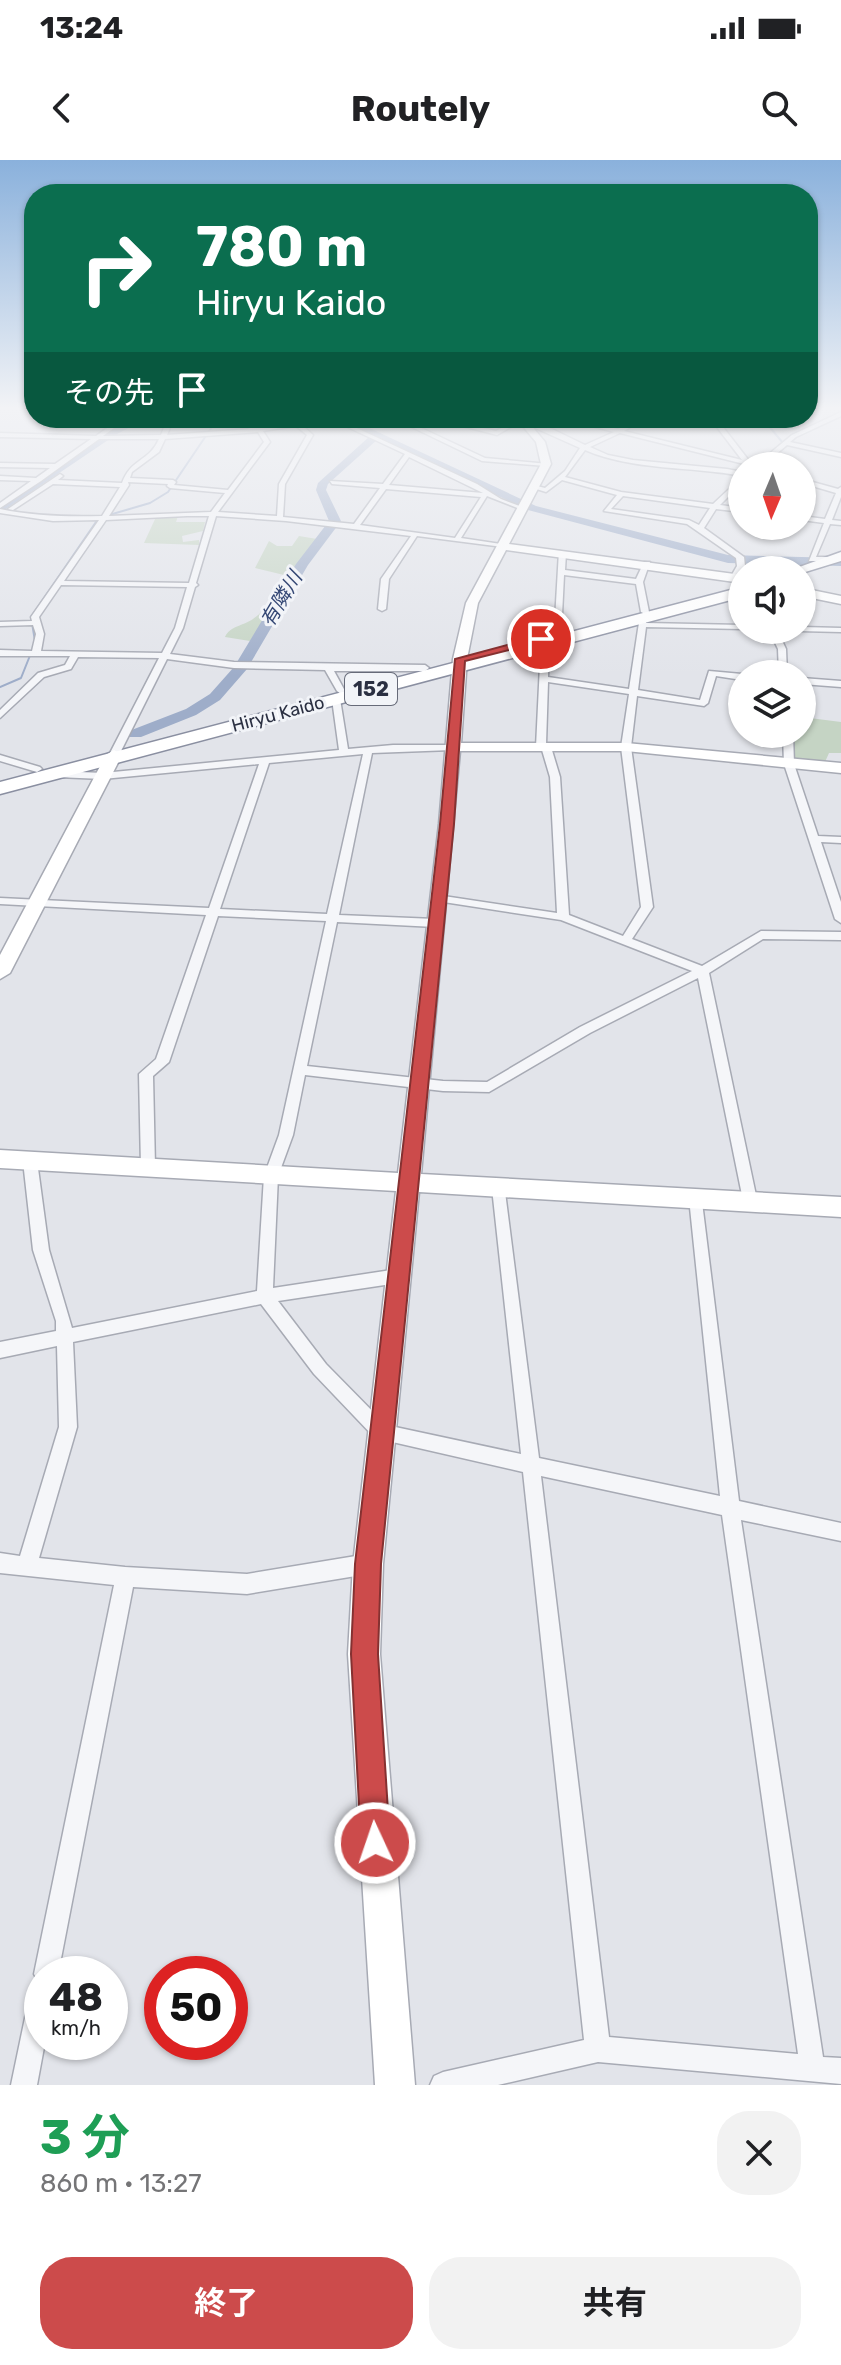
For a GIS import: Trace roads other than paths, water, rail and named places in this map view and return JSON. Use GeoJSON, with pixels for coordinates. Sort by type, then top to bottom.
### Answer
{"type":"FeatureCollection","features":[{"type":"Feature","properties":{"kind":"highway","name":"Hiryu Kaido"},"geometry":{"type":"LineString","coordinates":[[0,779],[44,771],[461,662],[644,618],[728,588]]}},
{"type":"Feature","properties":{"kind":"highway","name":"Hiryu Kaido"},"geometry":{"type":"LineString","coordinates":[[339,695],[425,668],[461,662]]}},
{"type":"Feature","properties":{"kind":"highway","name":"Hiryu Kaido"},"geometry":{"type":"LineString","coordinates":[[0,788],[44,771]]}},
{"type":"Feature","properties":{"kind":"main road"},"geometry":{"type":"LineString","coordinates":[[395,2085],[364,1654],[368,1564],[461,662],[472,603],[528,496]]}},
{"type":"Feature","properties":{"kind":"main road"},"geometry":{"type":"LineString","coordinates":[[501,546],[647,564],[728,581]]}},
{"type":"Feature","properties":{"kind":"main road"},"geometry":{"type":"LineString","coordinates":[[816,595],[841,600]]}},
{"type":"Feature","properties":{"kind":"main road"},"geometry":{"type":"LineString","coordinates":[[452,747],[626,747],[841,768]]}},
{"type":"Feature","properties":{"kind":"main road"},"geometry":{"type":"LineString","coordinates":[[0,973],[116,752]]}},
{"type":"Feature","properties":{"kind":"main road"},"geometry":{"type":"LineString","coordinates":[[0,1159],[841,1207]]}},
{"type":"Feature","properties":{"kind":"street"},"geometry":{"type":"LineString","coordinates":[[2,513],[21,496]]}},
{"type":"Feature","properties":{"kind":"street"},"geometry":{"type":"LineString","coordinates":[[2,513],[30,496]]}},
{"type":"Feature","properties":{"kind":"street"},"geometry":{"type":"LineString","coordinates":[[32,623],[117,496]]}},
{"type":"Feature","properties":{"kind":"street"},"geometry":{"type":"LineString","coordinates":[[116,752],[166,657],[194,585],[213,514],[228,496]]}},
{"type":"Feature","properties":{"kind":"street"},"geometry":{"type":"LineString","coordinates":[[280,519],[281,496]]}},
{"type":"Feature","properties":{"kind":"street"},"geometry":{"type":"LineString","coordinates":[[357,525],[377,496]]}},
{"type":"Feature","properties":{"kind":"street"},"geometry":{"type":"LineString","coordinates":[[457,540],[487,496]]}},
{"type":"Feature","properties":{"kind":"street"},"geometry":{"type":"LineString","coordinates":[[491,496],[523,505]]}},
{"type":"Feature","properties":{"kind":"street"},"geometry":{"type":"LineString","coordinates":[[619,496],[606,510],[689,522],[735,556]]}},
{"type":"Feature","properties":{"kind":"street"},"geometry":{"type":"LineString","coordinates":[[635,496],[728,508]]}},
{"type":"Feature","properties":{"kind":"street"},"geometry":{"type":"LineString","coordinates":[[700,529],[724,496]]}},
{"type":"Feature","properties":{"kind":"street"},"geometry":{"type":"LineString","coordinates":[[826,565],[812,559],[838,496]]}},
{"type":"Feature","properties":{"kind":"street"},"geometry":{"type":"LineString","coordinates":[[2,513],[103,517],[213,514],[357,525],[501,546]]}},
{"type":"Feature","properties":{"kind":"street"},"geometry":{"type":"LineString","coordinates":[[816,520],[841,523]]}},
{"type":"Feature","properties":{"kind":"street"},"geometry":{"type":"LineString","coordinates":[[382,609],[385,579],[416,533]]}},
{"type":"Feature","properties":{"kind":"street"},"geometry":{"type":"LineString","coordinates":[[562,553],[543,679],[543,747],[555,777],[563,917]]}},
{"type":"Feature","properties":{"kind":"street"},"geometry":{"type":"LineString","coordinates":[[625,941],[647,907],[626,747],[644,618],[639,582],[647,564]]}},
{"type":"Feature","properties":{"kind":"street"},"geometry":{"type":"LineString","coordinates":[[561,572],[639,582]]}},
{"type":"Feature","properties":{"kind":"street"},"geometry":{"type":"LineString","coordinates":[[57,583],[194,585]]}},
{"type":"Feature","properties":{"kind":"street"},"geometry":{"type":"LineString","coordinates":[[644,618],[728,626]]}},
{"type":"Feature","properties":{"kind":"street"},"geometry":{"type":"LineString","coordinates":[[0,624],[32,623]]}},
{"type":"Feature","properties":{"kind":"street"},"geometry":{"type":"LineString","coordinates":[[32,623],[40,634],[33,653]]}},
{"type":"Feature","properties":{"kind":"street"},"geometry":{"type":"LineString","coordinates":[[816,629],[841,630]]}},
{"type":"Feature","properties":{"kind":"street"},"geometry":{"type":"LineString","coordinates":[[0,653],[166,657],[248,666],[425,668]]}},
{"type":"Feature","properties":{"kind":"street"},"geometry":{"type":"LineString","coordinates":[[0,715],[41,675],[68,667],[75,654]]}},
{"type":"Feature","properties":{"kind":"street"},"geometry":{"type":"LineString","coordinates":[[328,668],[339,695],[344,753]]}},
{"type":"Feature","properties":{"kind":"street"},"geometry":{"type":"LineString","coordinates":[[543,679],[635,689],[704,703],[712,673],[728,675]]}},
{"type":"Feature","properties":{"kind":"street"},"geometry":{"type":"LineString","coordinates":[[816,682],[841,684]]}},
{"type":"Feature","properties":{"kind":"street"},"geometry":{"type":"LineString","coordinates":[[0,758],[44,771],[103,776],[265,759],[452,747]]}},
{"type":"Feature","properties":{"kind":"street"},"geometry":{"type":"LineString","coordinates":[[788,748],[789,764],[841,919]]}},
{"type":"Feature","properties":{"kind":"street"},"geometry":{"type":"LineString","coordinates":[[368,751],[286,1135],[271,1176],[265,1296],[320,1369],[381,1432],[841,1532]]}},
{"type":"Feature","properties":{"kind":"street"},"geometry":{"type":"LineString","coordinates":[[148,1167],[146,1074],[162,1062],[265,759]]}},
{"type":"Feature","properties":{"kind":"street"},"geometry":{"type":"LineString","coordinates":[[815,839],[841,840]]}},
{"type":"Feature","properties":{"kind":"street"},"geometry":{"type":"LineString","coordinates":[[437,898],[563,917],[703,971]]}},
{"type":"Feature","properties":{"kind":"street"},"geometry":{"type":"LineString","coordinates":[[0,901],[435,923]]}},
{"type":"Feature","properties":{"kind":"street"},"geometry":{"type":"LineString","coordinates":[[300,1070],[489,1087],[585,1030],[703,971],[769,933],[841,936]]}},
{"type":"Feature","properties":{"kind":"street"},"geometry":{"type":"LineString","coordinates":[[703,971],[750,1200]]}},
{"type":"Feature","properties":{"kind":"street"},"geometry":{"type":"LineString","coordinates":[[27,1565],[68,1427],[64,1321],[41,1250],[30,1161]]}},
{"type":"Feature","properties":{"kind":"street"},"geometry":{"type":"LineString","coordinates":[[499,1188],[598,2049]]}},
{"type":"Feature","properties":{"kind":"street"},"geometry":{"type":"LineString","coordinates":[[696,1198],[730,1506],[812,2067]]}},
{"type":"Feature","properties":{"kind":"street"},"geometry":{"type":"LineString","coordinates":[[0,1350],[265,1296],[398,1276]]}},
{"type":"Feature","properties":{"kind":"street"},"geometry":{"type":"LineString","coordinates":[[0,1563],[125,1577],[247,1584],[368,1564]]}},
{"type":"Feature","properties":{"kind":"street"},"geometry":{"type":"LineString","coordinates":[[50,1956],[125,1577]]}},
{"type":"Feature","properties":{"kind":"street"},"geometry":{"type":"LineString","coordinates":[[443,2085],[598,2049],[841,2071]]}},
{"type":"Feature","properties":{"kind":"street"},"geometry":{"type":"LineString","coordinates":[[24,2085],[29,2060]]}},
{"type":"Feature","properties":{"kind":"waterway"},"geometry":{"type":"LineString","coordinates":[[0,510],[21,496]]}},
{"type":"Feature","properties":{"kind":"waterway"},"geometry":{"type":"LineString","coordinates":[[109,515],[150,503],[162,496]]}},
{"type":"Feature","properties":{"kind":"waterway","name":"有隣川"},"geometry":{"type":"LineString","coordinates":[[135,734],[191,712],[215,697],[240,669],[302,564],[335,521],[324,496]]}},
{"type":"Feature","properties":{"kind":"waterway"},"geometry":{"type":"LineString","coordinates":[[506,496],[532,508],[728,559],[841,562]]}},
{"type":"Feature","properties":{"kind":"waterway"},"geometry":{"type":"LineString","coordinates":[[35,641],[31,617],[98,519]]}},
{"type":"Feature","properties":{"kind":"waterway"},"geometry":{"type":"LineString","coordinates":[[0,687],[21,678],[31,653]]}}]}
